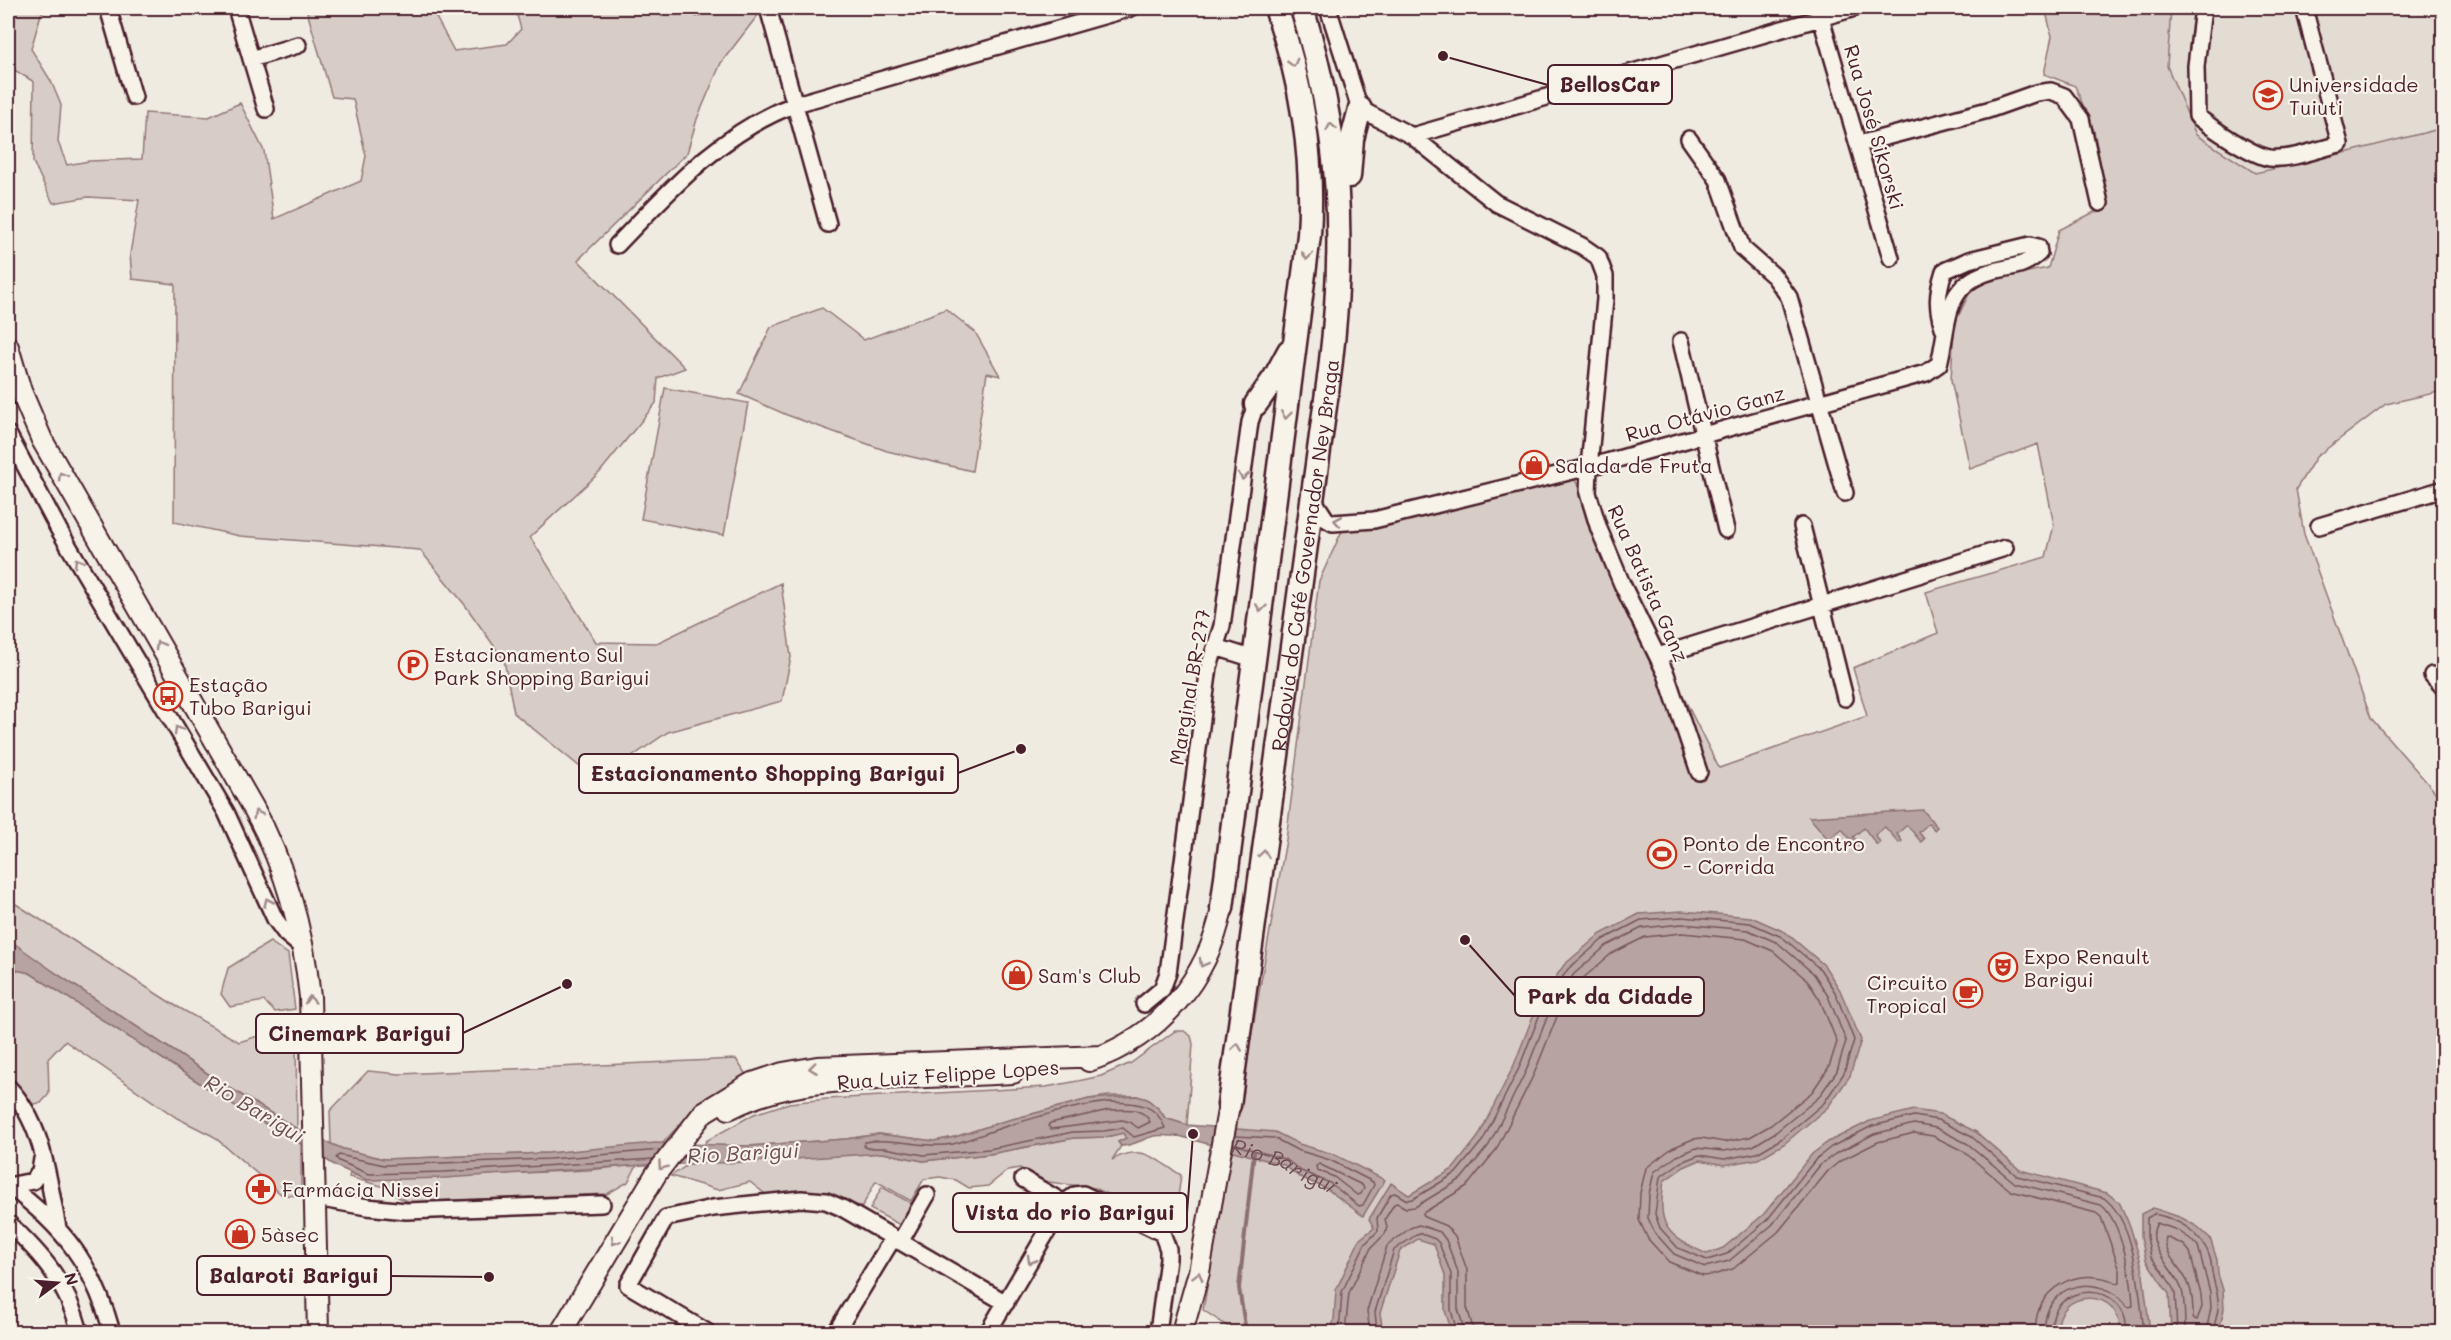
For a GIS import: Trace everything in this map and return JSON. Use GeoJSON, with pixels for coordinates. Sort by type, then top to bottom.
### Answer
{"type":"FeatureCollection","features":[{"type":"Feature","properties":{"kind":"highway","name":"Rodovia do Café Governador Ney Braga"},"geometry":{"type":"LineString","coordinates":[[1222,908],[1309,235],[1311,169],[1298,82],[1276,8]]}},
{"type":"Feature","properties":{"kind":"highway","name":"Rodovia do Café Governador Ney Braga"},"geometry":{"type":"LineString","coordinates":[[1229,1105],[1335,330],[1340,237],[1337,169],[1325,94],[1302,8]]}},
{"type":"Feature","properties":{"kind":"highway"},"geometry":{"type":"LineString","coordinates":[[1335,330],[1347,240],[1350,152],[1354,126],[1360,109]]}},
{"type":"Feature","properties":{"kind":"highway"},"geometry":{"type":"LineString","coordinates":[[1256,404],[1275,377],[1296,336]]}},
{"type":"Feature","properties":{"kind":"main road"},"geometry":{"type":"LineString","coordinates":[[8,347],[24,398],[42,440],[259,817],[287,886],[303,948],[310,1005],[318,1332]]}},
{"type":"Feature","properties":{"kind":"main road","name":"Rua Luiz Felippe Lopes"},"geometry":{"type":"LineString","coordinates":[[561,1332],[645,1191],[680,1142],[740,1103],[786,1088],[834,1081],[1030,1072],[1066,1067],[1102,1056],[1146,1032],[1183,995],[1207,957],[1222,908]]}},
{"type":"Feature","properties":{"kind":"main road"},"geometry":{"type":"LineString","coordinates":[[1182,1332],[1199,1272],[1229,1105]]}},
{"type":"Feature","properties":{"kind":"street"},"geometry":{"type":"LineString","coordinates":[[108,8],[134,97]]}},
{"type":"Feature","properties":{"kind":"street"},"geometry":{"type":"LineString","coordinates":[[236,8],[266,109]]}},
{"type":"Feature","properties":{"kind":"street"},"geometry":{"type":"LineString","coordinates":[[768,8],[828,224]]}},
{"type":"Feature","properties":{"kind":"street"},"geometry":{"type":"LineString","coordinates":[[617,245],[687,175],[726,142],[764,117],[796,104],[1131,8]]}},
{"type":"Feature","properties":{"kind":"street"},"geometry":{"type":"LineString","coordinates":[[1328,8],[1360,109]]}},
{"type":"Feature","properties":{"kind":"street"},"geometry":{"type":"LineString","coordinates":[[1412,136],[1819,13],[1855,8]]}},
{"type":"Feature","properties":{"kind":"street"},"geometry":{"type":"LineString","coordinates":[[2203,8],[2197,56],[2197,116],[2239,144],[2267,158],[2283,158],[2340,144],[2304,8]]}},
{"type":"Feature","properties":{"kind":"street","name":"Rua José Sikorski"},"geometry":{"type":"LineString","coordinates":[[1819,13],[1891,258]]}},
{"type":"Feature","properties":{"kind":"street"},"geometry":{"type":"LineString","coordinates":[[251,59],[298,45]]}},
{"type":"Feature","properties":{"kind":"street"},"geometry":{"type":"LineString","coordinates":[[1859,144],[1988,110],[2036,93],[2051,91],[2064,96],[2080,119],[2100,203]]}},
{"type":"Feature","properties":{"kind":"street","name":"Rua Batista Ganz"},"geometry":{"type":"LineString","coordinates":[[1360,109],[1412,136],[1496,203],[1582,246],[1598,257],[1605,276],[1605,299],[1588,493],[1599,529],[1622,585],[1666,674],[1699,772]]}},
{"type":"Feature","properties":{"kind":"street"},"geometry":{"type":"LineString","coordinates":[[1689,139],[1718,180],[1742,248],[1774,276],[1785,289],[1794,313],[1845,493]]}},
{"type":"Feature","properties":{"kind":"street"},"geometry":{"type":"LineString","coordinates":[[2030,245],[2038,247],[2039,253],[2029,262],[1987,272],[1965,284],[1953,298],[1944,330],[1938,312],[1937,292],[1944,271],[1978,258],[2030,245]]}},
{"type":"Feature","properties":{"kind":"street","name":"Rua Otávio Ganz"},"geometry":{"type":"LineString","coordinates":[[1313,499],[1326,519],[1333,523],[1374,520],[1589,466],[1926,373],[1939,364],[1943,350],[1944,330]]}},
{"type":"Feature","properties":{"kind":"street"},"geometry":{"type":"LineString","coordinates":[[1681,340],[1726,530]]}},
{"type":"Feature","properties":{"kind":"street","name":"Marginal BR-277"},"geometry":{"type":"LineString","coordinates":[[1144,1004],[1162,989],[1166,981],[1209,667],[1222,626],[1250,422],[1256,404]]}},
{"type":"Feature","properties":{"kind":"street"},"geometry":{"type":"LineString","coordinates":[[8,434],[64,539],[226,812],[275,918],[286,934],[303,948]]}},
{"type":"Feature","properties":{"kind":"street"},"geometry":{"type":"LineString","coordinates":[[2319,526],[2444,489]]}},
{"type":"Feature","properties":{"kind":"street"},"geometry":{"type":"LineString","coordinates":[[1802,526],[1845,698]]}},
{"type":"Feature","properties":{"kind":"street"},"geometry":{"type":"LineString","coordinates":[[1658,656],[2005,548]]}},
{"type":"Feature","properties":{"kind":"street"},"geometry":{"type":"LineString","coordinates":[[1216,647],[1254,658]]}},
{"type":"Feature","properties":{"kind":"street"},"geometry":{"type":"LineString","coordinates":[[2432,675],[2444,688]]}},
{"type":"Feature","properties":{"kind":"street"},"geometry":{"type":"LineString","coordinates":[[8,1087],[32,1120],[58,1228]]}},
{"type":"Feature","properties":{"kind":"street"},"geometry":{"type":"LineString","coordinates":[[8,1185],[33,1181],[40,1172],[42,1156]]}},
{"type":"Feature","properties":{"kind":"street"},"geometry":{"type":"LineString","coordinates":[[1023,1179],[1069,1199],[1089,1196],[1162,1233],[1168,1249],[1168,1259],[1158,1332]]}},
{"type":"Feature","properties":{"kind":"street"},"geometry":{"type":"LineString","coordinates":[[8,1185],[58,1228],[83,1259],[93,1277],[112,1332]]}},
{"type":"Feature","properties":{"kind":"street"},"geometry":{"type":"LineString","coordinates":[[316,1189],[367,1207],[406,1210],[602,1204]]}},
{"type":"Feature","properties":{"kind":"street"},"geometry":{"type":"LineString","coordinates":[[836,1332],[927,1195]]}},
{"type":"Feature","properties":{"kind":"street"},"geometry":{"type":"LineString","coordinates":[[707,1332],[628,1285],[666,1218],[713,1209],[813,1198],[842,1208],[1006,1304]]}},
{"type":"Feature","properties":{"kind":"street"},"geometry":{"type":"LineString","coordinates":[[988,1332],[1069,1199]]}},
{"type":"Feature","properties":{"kind":"street"},"geometry":{"type":"LineString","coordinates":[[8,1223],[41,1255],[54,1272],[72,1305],[80,1332]]}},
{"type":"Feature","properties":{"kind":"shaded area"},"geometry":{"type":"Polygon","coordinates":[[[8,8],[47,8],[41,14],[31,49],[51,81],[61,105],[58,142],[67,165],[89,161],[142,159],[145,113],[209,117],[240,103],[264,151],[274,219],[361,181],[366,156],[353,99],[332,97],[306,8],[431,8],[454,51],[507,44],[521,29],[515,8],[682,8],[697,17],[714,8],[758,8],[761,11],[721,63],[697,119],[687,153],[578,260],[685,368],[658,378],[656,403],[600,472],[530,537],[596,642],[657,643],[781,583],[791,657],[782,701],[668,732],[611,771],[585,771],[514,713],[504,660],[465,605],[420,550],[240,536],[174,522],[175,284],[132,279],[130,254],[139,200],[88,197],[53,203],[33,162],[34,82],[8,66],[8,8]]]}},
{"type":"Feature","properties":{"kind":"shaded area"},"geometry":{"type":"Polygon","coordinates":[[[2045,8],[2171,8],[2167,66],[2196,135],[2255,173],[2443,128],[2443,391],[2386,404],[2316,457],[2296,489],[2304,534],[2371,718],[2443,801],[2443,1332],[1232,1332],[1230,1328],[1203,1310],[1286,840],[1319,581],[1342,531],[1574,478],[1719,768],[1867,716],[1853,668],[1938,633],[1926,592],[2046,557],[2054,525],[2038,444],[1970,469],[1951,380],[1954,325],[1971,290],[1993,279],[2048,268],[2059,230],[2108,205],[2094,131],[2075,86],[2044,74],[2052,36],[2045,8]]]}},
{"type":"Feature","properties":{"kind":"shaded area","name":"Universidade Tuiuti"},"geometry":{"type":"Polygon","coordinates":[[[2061,8],[2443,8],[2443,223],[2193,199],[2061,8]]]}},
{"type":"Feature","properties":{"kind":"shaded area"},"geometry":{"type":"Polygon","coordinates":[[[822,308],[864,340],[946,309],[975,332],[1000,376],[987,373],[972,471],[887,451],[787,415],[739,394],[771,327],[822,308]]]}},
{"type":"Feature","properties":{"kind":"shaded area"},"geometry":{"type":"Polygon","coordinates":[[[665,388],[748,403],[724,535],[641,519],[665,388]]]}},
{"type":"Feature","properties":{"kind":"shaded area"},"geometry":{"type":"Polygon","coordinates":[[[8,899],[171,1003],[239,1042],[274,1031],[296,1037],[297,1129],[225,1085],[21,950],[8,939],[8,899]]]}},
{"type":"Feature","properties":{"kind":"shaded area"},"geometry":{"type":"Polygon","coordinates":[[[270,942],[288,954],[295,1009],[275,1012],[264,1001],[230,1007],[221,994],[228,968],[270,942]]]}},
{"type":"Feature","properties":{"kind":"shaded area"},"geometry":{"type":"Polygon","coordinates":[[[8,963],[12,969],[30,973],[246,1113],[301,1144],[301,1196],[282,1195],[213,1136],[177,1118],[65,1041],[48,1059],[49,1094],[41,1103],[32,1104],[16,1089],[8,1076],[8,963]]]}},
{"type":"Feature","properties":{"kind":"shaded area"},"geometry":{"type":"Polygon","coordinates":[[[1175,1031],[1184,1031],[1191,1036],[1193,1044],[1187,1125],[1165,1118],[1159,1109],[1147,1099],[1137,1096],[1108,1096],[1089,1099],[934,1141],[879,1134],[846,1139],[749,1146],[704,1146],[706,1141],[754,1114],[789,1103],[1046,1087],[1101,1076],[1131,1063],[1175,1031]]]}},
{"type":"Feature","properties":{"kind":"shaded area"},"geometry":{"type":"Polygon","coordinates":[[[736,1059],[748,1078],[701,1105],[662,1144],[548,1153],[384,1159],[331,1144],[330,1111],[368,1071],[400,1074],[736,1059]]]}},
{"type":"Feature","properties":{"kind":"shaded area"},"geometry":{"type":"Polygon","coordinates":[[[1123,1133],[1126,1138],[1118,1142],[1121,1146],[1112,1160],[1123,1155],[1140,1153],[1156,1159],[1181,1175],[1174,1227],[1095,1188],[1041,1181],[1020,1168],[1008,1170],[988,1186],[969,1188],[956,1180],[940,1177],[924,1179],[911,1201],[876,1181],[862,1207],[836,1197],[769,1197],[750,1182],[718,1190],[671,1176],[689,1164],[883,1153],[923,1161],[990,1154],[1074,1138],[1106,1137],[1123,1133]]]}},
{"type":"Feature","properties":{"kind":"shaded area"},"geometry":{"type":"Polygon","coordinates":[[[637,1165],[628,1182],[607,1194],[410,1202],[398,1197],[385,1187],[349,1177],[350,1173],[367,1180],[589,1170],[637,1165]]]}},
{"type":"Feature","properties":{"kind":"shaded area"},"geometry":{"type":"Polygon","coordinates":[[[882,1187],[914,1205],[902,1226],[870,1209],[882,1187]]]}},
{"type":"Feature","properties":{"kind":"water"},"geometry":{"type":"Polygon","coordinates":[[[1923,810],[1937,827],[1934,830],[1929,823],[1919,832],[1924,839],[1921,842],[1907,825],[1897,834],[1902,841],[1899,843],[1885,827],[1875,835],[1880,842],[1877,845],[1864,828],[1853,837],[1859,843],[1856,846],[1842,829],[1830,838],[1834,846],[1809,817],[1923,810]]]}},
{"type":"Feature","properties":{"kind":"water"},"geometry":{"type":"Polygon","coordinates":[[[1682,911],[1751,917],[1785,932],[1824,965],[1840,990],[1861,1040],[1850,1076],[1828,1107],[1784,1144],[1758,1159],[1724,1165],[1700,1160],[1684,1167],[1664,1181],[1662,1209],[1667,1228],[1674,1235],[1707,1254],[1723,1248],[1763,1215],[1812,1154],[1828,1142],[1870,1121],[1914,1110],[1940,1114],[1976,1132],[2020,1170],[2107,1193],[2119,1202],[2130,1226],[2142,1266],[2150,1332],[2120,1332],[2118,1317],[2111,1307],[2101,1300],[2089,1298],[2077,1300],[2067,1307],[2060,1317],[2058,1332],[1452,1332],[1445,1311],[1445,1275],[1434,1244],[1418,1239],[1400,1251],[1380,1313],[1383,1332],[1331,1332],[1336,1290],[1360,1239],[1374,1228],[1369,1219],[1391,1183],[1409,1195],[1453,1169],[1478,1137],[1514,1065],[1538,1003],[1564,965],[1599,935],[1639,914],[1682,911]]]}},
{"type":"Feature","properties":{"kind":"water","name":"Rio Barigui"},"geometry":{"type":"Polygon","coordinates":[[[8,939],[225,1085],[297,1129],[343,1149],[384,1159],[548,1153],[655,1143],[749,1146],[846,1139],[879,1134],[934,1141],[1089,1099],[1137,1096],[1147,1099],[1159,1109],[1165,1118],[1187,1125],[1275,1132],[1299,1144],[1333,1154],[1385,1180],[1363,1216],[1327,1189],[1298,1176],[1284,1165],[1179,1136],[1157,1135],[1121,1146],[1118,1142],[1126,1138],[1123,1133],[1106,1137],[1074,1138],[990,1154],[923,1161],[883,1153],[751,1162],[645,1165],[445,1178],[367,1180],[336,1166],[246,1113],[30,973],[12,969],[8,963],[8,939]]]}},
{"type":"Feature","properties":{"kind":"water"},"geometry":{"type":"Polygon","coordinates":[[[2153,1208],[2182,1218],[2198,1227],[2210,1238],[2223,1290],[2224,1309],[2219,1332],[2171,1332],[2169,1294],[2146,1260],[2141,1237],[2141,1214],[2153,1208]]]}},
{"type":"Feature","properties":{"kind":"waterway","name":"Rio Barigui"},"geometry":{"type":"LineString","coordinates":[[1246,1332],[1239,1288],[1254,1152]]}},
{"type":"Feature","properties":{"kind":"place","name":"BellosCar"},"geometry":{"type":"Point","coordinates":[1443,56]}},
{"type":"Feature","properties":{"kind":"place","name":"Universidade Tuiuti"},"geometry":{"type":"Point","coordinates":[2268,95]}},
{"type":"Feature","properties":{"kind":"place","name":"Salada de Fruta"},"geometry":{"type":"Point","coordinates":[1534,465]}},
{"type":"Feature","properties":{"kind":"place","name":"Estacionamento Sul Park Shopping Barigui"},"geometry":{"type":"Point","coordinates":[413,665]}},
{"type":"Feature","properties":{"kind":"place","name":"Estação Tubo Barigui"},"geometry":{"type":"Point","coordinates":[168,696]}},
{"type":"Feature","properties":{"kind":"place","name":"Estacionamento Shopping Barigui"},"geometry":{"type":"Point","coordinates":[1021,749]}},
{"type":"Feature","properties":{"kind":"place","name":"Ponto de Encontro - Corrida"},"geometry":{"type":"Point","coordinates":[1662,854]}},
{"type":"Feature","properties":{"kind":"place","name":"Park da Cidade"},"geometry":{"type":"Point","coordinates":[1465,940]}},
{"type":"Feature","properties":{"kind":"place","name":"Expo Renault Barigui"},"geometry":{"type":"Point","coordinates":[2003,967]}},
{"type":"Feature","properties":{"kind":"place","name":"Sam's Club"},"geometry":{"type":"Point","coordinates":[1017,975]}},
{"type":"Feature","properties":{"kind":"place","name":"Cinemark Barigui"},"geometry":{"type":"Point","coordinates":[567,984]}},
{"type":"Feature","properties":{"kind":"place","name":"Circuito Tropical"},"geometry":{"type":"Point","coordinates":[1968,993]}},
{"type":"Feature","properties":{"kind":"place","name":"Vista do rio Barigui"},"geometry":{"type":"Point","coordinates":[1193,1134]}},
{"type":"Feature","properties":{"kind":"place","name":"Farmácia Nissei"},"geometry":{"type":"Point","coordinates":[261,1189]}},
{"type":"Feature","properties":{"kind":"place","name":"5àsec"},"geometry":{"type":"Point","coordinates":[240,1234]}},
{"type":"Feature","properties":{"kind":"place","name":"Balaroti Barigui"},"geometry":{"type":"Point","coordinates":[489,1277]}}]}
